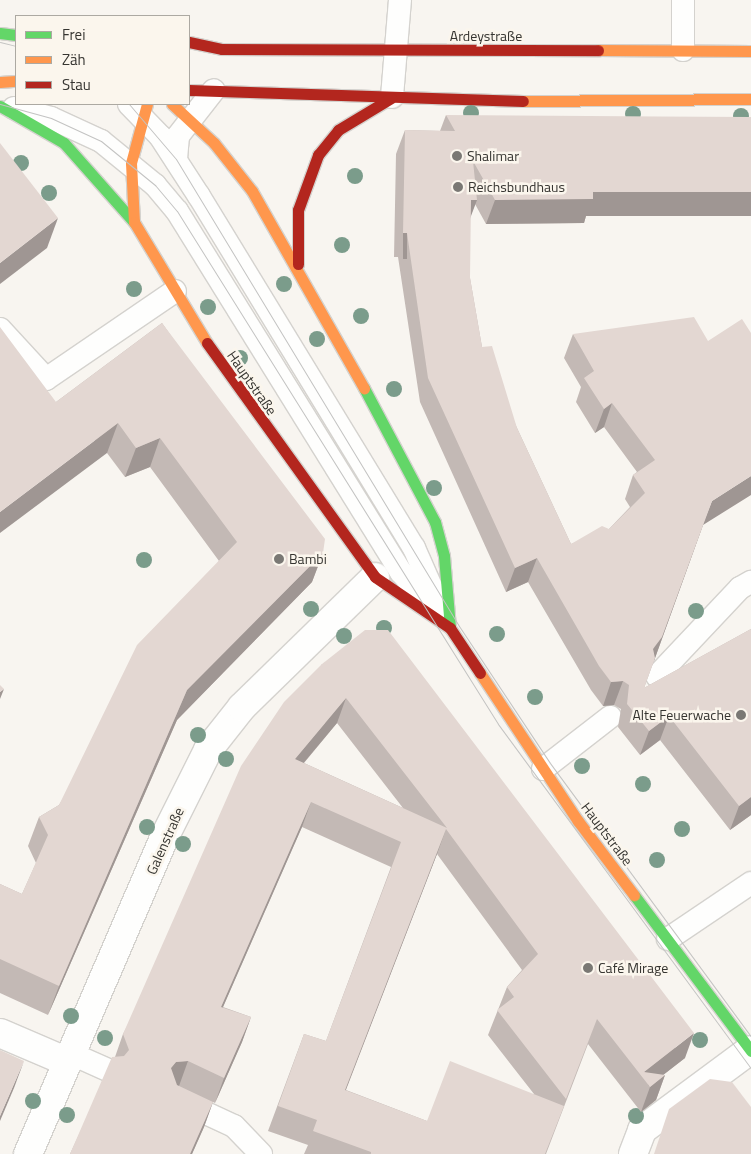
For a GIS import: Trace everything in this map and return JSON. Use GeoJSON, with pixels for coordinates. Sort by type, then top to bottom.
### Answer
{"type":"FeatureCollection","features":[{"type":"Feature","properties":{"kind":"main road"},"geometry":{"type":"LineString","coordinates":[[0,33],[15,35]]}},
{"type":"Feature","properties":{"kind":"main road","name":"Ardeystraße"},"geometry":{"type":"LineString","coordinates":[[190,42],[222,49],[751,51]]}},
{"type":"Feature","properties":{"kind":"main road","name":"Ardeystraße"},"geometry":{"type":"LineString","coordinates":[[195,60],[222,49]]}},
{"type":"Feature","properties":{"kind":"main road"},"geometry":{"type":"LineString","coordinates":[[0,82],[15,82]]}},
{"type":"Feature","properties":{"kind":"main road"},"geometry":{"type":"LineString","coordinates":[[190,90],[392,97],[751,99]]}},
{"type":"Feature","properties":{"kind":"main road"},"geometry":{"type":"LineString","coordinates":[[299,270],[298,210],[318,155],[338,130],[392,97]]}},
{"type":"Feature","properties":{"kind":"main road"},"geometry":{"type":"LineString","coordinates":[[0,105],[64,142],[134,222]]}},
{"type":"Feature","properties":{"kind":"main road","name":"Hauptstraße"},"geometry":{"type":"LineString","coordinates":[[173,105],[190,118],[238,170],[299,270],[435,522],[444,556],[450,628]]}},
{"type":"Feature","properties":{"kind":"main road","name":"Hauptstraße"},"geometry":{"type":"LineString","coordinates":[[139,108],[131,164],[134,222],[224,371],[375,577],[450,628],[543,769],[751,1051]]}},
{"type":"Feature","properties":{"kind":"street","name":"Galenstraße"},"geometry":{"type":"LineString","coordinates":[[28,1154],[166,834],[208,750],[242,707],[375,577]]}},
{"type":"Feature","properties":{"kind":"street"},"geometry":{"type":"LineString","coordinates":[[0,1034],[70,1058]]}},
{"type":"Feature","properties":{"kind":"street"},"geometry":{"type":"LineString","coordinates":[[633,1154],[642,1130],[751,1051]]}},
{"type":"Feature","properties":{"kind":"lane"},"geometry":{"type":"LineString","coordinates":[[392,97],[400,0]]}},
{"type":"Feature","properties":{"kind":"lane"},"geometry":{"type":"LineString","coordinates":[[683,0],[683,50]]}},
{"type":"Feature","properties":{"kind":"lane"},"geometry":{"type":"LineString","coordinates":[[0,42],[15,46]]}},
{"type":"Feature","properties":{"kind":"lane"},"geometry":{"type":"LineString","coordinates":[[176,159],[178,136],[190,118],[214,90]]}},
{"type":"Feature","properties":{"kind":"lane"},"geometry":{"type":"LineString","coordinates":[[0,105],[79,130],[131,164],[177,212],[401,572],[450,628]]}},
{"type":"Feature","properties":{"kind":"lane"},"geometry":{"type":"LineString","coordinates":[[139,108],[176,159],[414,548],[450,628]]}},
{"type":"Feature","properties":{"kind":"lane"},"geometry":{"type":"LineString","coordinates":[[0,329],[46,379],[175,291]]}},
{"type":"Feature","properties":{"kind":"lane"},"geometry":{"type":"LineString","coordinates":[[657,676],[740,588],[751,582]]}},
{"type":"Feature","properties":{"kind":"lane"},"geometry":{"type":"LineString","coordinates":[[543,769],[610,716]]}},
{"type":"Feature","properties":{"kind":"lane"},"geometry":{"type":"LineString","coordinates":[[668,939],[751,883]]}},
{"type":"Feature","properties":{"kind":"lane"},"geometry":{"type":"LineString","coordinates":[[70,1058],[108,1070]]}},
{"type":"Feature","properties":{"kind":"lane"},"geometry":{"type":"LineString","coordinates":[[174,1098],[234,1126],[261,1154]]}},
{"type":"Feature","properties":{"kind":"building"},"geometry":{"type":"Polygon","coordinates":[[[446,115],[751,117],[751,192],[593,192],[593,199],[495,200],[473,161],[477,200],[471,200],[470,278],[482,347],[492,346],[517,428],[571,544],[602,526],[609,529],[645,493],[633,475],[655,460],[612,403],[604,409],[584,378],[594,371],[573,334],[694,317],[708,341],[742,319],[751,333],[751,476],[712,501],[662,637],[653,649],[655,658],[644,688],[751,629],[751,797],[739,806],[669,716],[649,731],[627,704],[629,685],[623,681],[611,682],[599,666],[537,558],[515,568],[428,378],[407,233],[403,233],[405,130],[455,131],[446,115]]]}},
{"type":"Feature","properties":{"kind":"building"},"geometry":{"type":"Polygon","coordinates":[[[0,143],[58,218],[0,263],[0,143]]]}},
{"type":"Feature","properties":{"kind":"building"},"geometry":{"type":"Polygon","coordinates":[[[162,323],[325,539],[323,553],[187,690],[59,986],[0,959],[0,884],[22,894],[48,835],[39,817],[59,805],[137,645],[237,542],[160,438],[136,448],[118,423],[0,512],[0,327],[56,402],[162,323]]]}},
{"type":"Feature","properties":{"kind":"building"},"geometry":{"type":"Polygon","coordinates":[[[365,630],[388,630],[694,1033],[644,1072],[665,1075],[650,1087],[597,1019],[566,1099],[497,1010],[514,997],[507,987],[538,954],[446,829],[345,1090],[427,1121],[450,1061],[564,1106],[545,1154],[371,1154],[371,1152],[313,1131],[317,1120],[278,1106],[304,1034],[326,1041],[401,842],[311,802],[221,1007],[251,1017],[224,1078],[188,1061],[176,1062],[171,1068],[177,1085],[213,1102],[190,1154],[70,1154],[112,1057],[124,1056],[129,1050],[123,1034],[241,766],[284,702],[322,664],[365,630]],[[346,698],[295,759],[447,828],[346,698]]]}},
{"type":"Feature","properties":{"kind":"building"},"geometry":{"type":"Polygon","coordinates":[[[0,1050],[24,1061],[0,1116],[0,1050]]]}},
{"type":"Feature","properties":{"kind":"building"},"geometry":{"type":"Polygon","coordinates":[[[710,1079],[732,1082],[751,1107],[751,1154],[654,1154],[669,1109],[710,1079]]]}},
{"type":"Feature","properties":{"kind":"tram line"},"geometry":{"type":"LineString","coordinates":[[0,42],[15,46]]}},
{"type":"Feature","properties":{"kind":"tram line"},"geometry":{"type":"LineString","coordinates":[[0,104],[51,118],[101,141],[155,185],[177,211],[498,724],[751,1069]]}},
{"type":"Feature","properties":{"kind":"tram line"},"geometry":{"type":"LineString","coordinates":[[130,105],[176,159],[459,626],[550,763],[751,1037]]}},
{"type":"Feature","properties":{"kind":"traffic: fast"},"geometry":{"type":"LineString","coordinates":[[0,33],[15,35]]}},
{"type":"Feature","properties":{"kind":"traffic: fast"},"geometry":{"type":"LineString","coordinates":[[0,106],[64,143],[134,222]]}},
{"type":"Feature","properties":{"kind":"traffic: fast"},"geometry":{"type":"LineString","coordinates":[[364,388],[435,522],[444,556],[450,628]]}},
{"type":"Feature","properties":{"kind":"traffic: fast"},"geometry":{"type":"LineString","coordinates":[[634,895],[751,1051]]}},
{"type":"Feature","properties":{"kind":"traffic: slow"},"geometry":{"type":"LineString","coordinates":[[598,50],[751,51]]}},
{"type":"Feature","properties":{"kind":"traffic: slow"},"geometry":{"type":"LineString","coordinates":[[0,82],[15,81]]}},
{"type":"Feature","properties":{"kind":"traffic: slow"},"geometry":{"type":"LineString","coordinates":[[523,101],[751,99]]}},
{"type":"Feature","properties":{"kind":"traffic: slow"},"geometry":{"type":"LineString","coordinates":[[147,105],[131,163],[134,222],[207,343]]}},
{"type":"Feature","properties":{"kind":"traffic: slow"},"geometry":{"type":"LineString","coordinates":[[173,105],[214,143],[252,191],[364,388]]}},
{"type":"Feature","properties":{"kind":"traffic: slow"},"geometry":{"type":"LineString","coordinates":[[480,673],[578,821],[634,895]]}},
{"type":"Feature","properties":{"kind":"traffic: jam"},"geometry":{"type":"LineString","coordinates":[[190,42],[222,49],[598,50]]}},
{"type":"Feature","properties":{"kind":"traffic: jam"},"geometry":{"type":"LineString","coordinates":[[190,90],[523,101]]}},
{"type":"Feature","properties":{"kind":"traffic: jam"},"geometry":{"type":"LineString","coordinates":[[298,264],[298,210],[318,155],[338,130],[391,98]]}},
{"type":"Feature","properties":{"kind":"traffic: jam"},"geometry":{"type":"LineString","coordinates":[[207,343],[375,577],[450,628],[480,673]]}},
{"type":"Feature","properties":{"kind":"place","name":"Shalimar"},"geometry":{"type":"Point","coordinates":[457,156]}},
{"type":"Feature","properties":{"kind":"place","name":"Reichsbundhaus"},"geometry":{"type":"Point","coordinates":[458,187]}},
{"type":"Feature","properties":{"kind":"place","name":"Bambi"},"geometry":{"type":"Point","coordinates":[279,559]}},
{"type":"Feature","properties":{"kind":"place","name":"Alte Feuerwache"},"geometry":{"type":"Point","coordinates":[741,715]}},
{"type":"Feature","properties":{"kind":"place","name":"Café Mirage"},"geometry":{"type":"Point","coordinates":[588,968]}}]}
